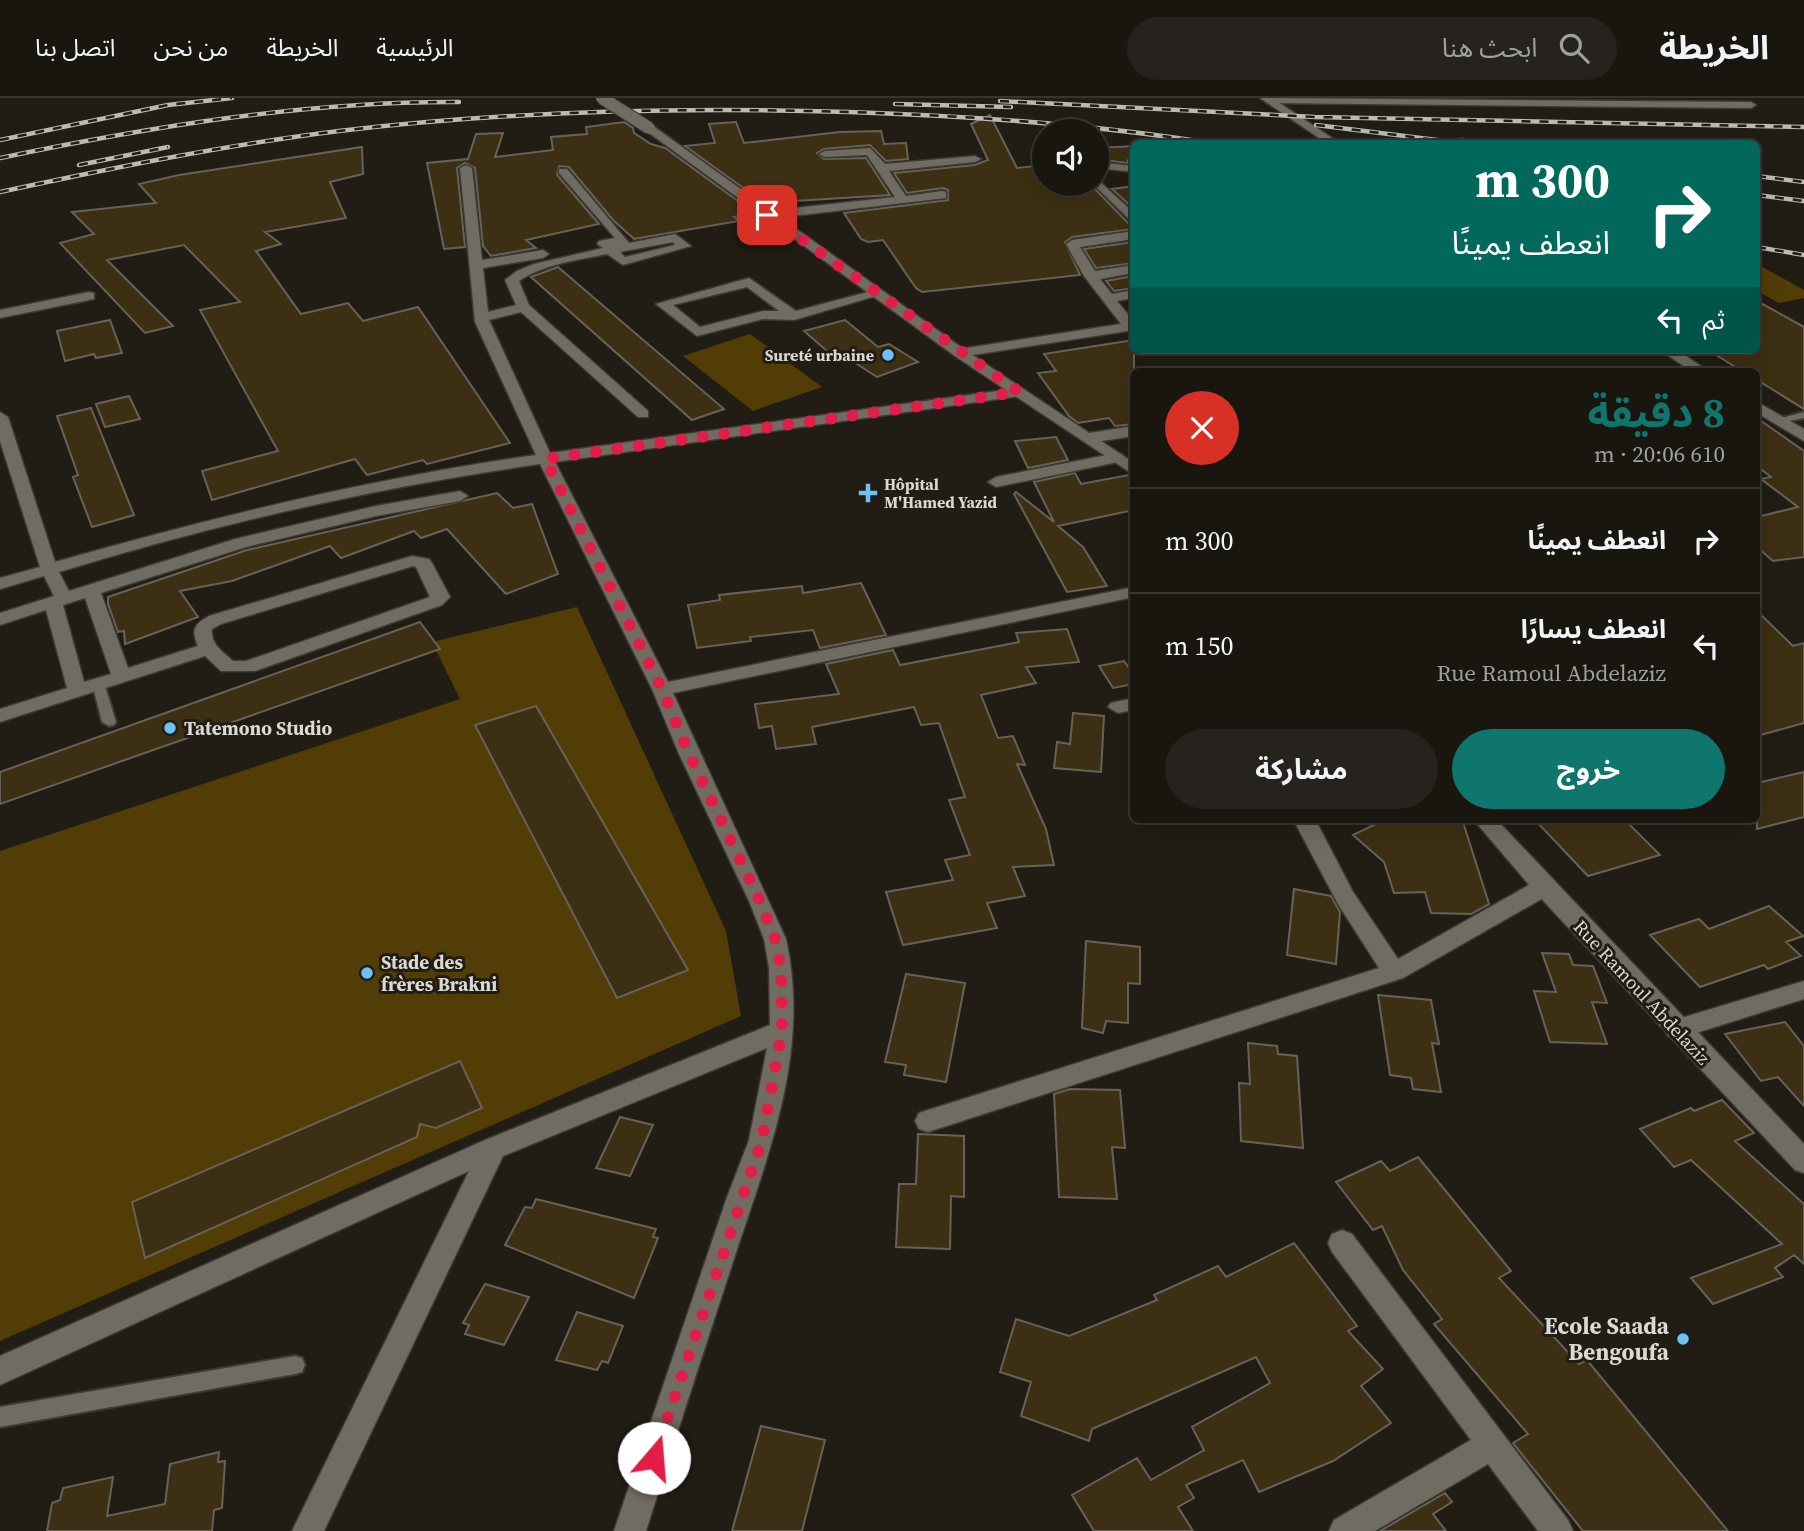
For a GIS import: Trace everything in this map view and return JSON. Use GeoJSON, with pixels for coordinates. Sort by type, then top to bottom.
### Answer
{"type":"FeatureCollection","features":[{"type":"Feature","properties":{"kind":"street"},"geometry":{"type":"LineString","coordinates":[[602,98],[649,128],[960,353],[1130,467]]}},
{"type":"Feature","properties":{"kind":"street"},"geometry":{"type":"LineString","coordinates":[[1266,99],[1751,105]]}},
{"type":"Feature","properties":{"kind":"street"},"geometry":{"type":"LineString","coordinates":[[1266,99],[1330,140]]}},
{"type":"Feature","properties":{"kind":"street"},"geometry":{"type":"LineString","coordinates":[[825,154],[870,151],[902,200]]}},
{"type":"Feature","properties":{"kind":"street"},"geometry":{"type":"LineString","coordinates":[[881,168],[975,159]]}},
{"type":"Feature","properties":{"kind":"street"},"geometry":{"type":"LineString","coordinates":[[1109,166],[1130,169]]}},
{"type":"Feature","properties":{"kind":"street"},"geometry":{"type":"LineString","coordinates":[[466,168],[482,318],[545,459],[662,689],[775,939],[781,968],[782,1031],[762,1140],[735,1213],[630,1531]]}},
{"type":"Feature","properties":{"kind":"street"},"geometry":{"type":"LineString","coordinates":[[476,265],[624,241],[563,172]]}},
{"type":"Feature","properties":{"kind":"street"},"geometry":{"type":"LineString","coordinates":[[1109,194],[1130,216]]}},
{"type":"Feature","properties":{"kind":"street"},"geometry":{"type":"LineString","coordinates":[[767,215],[942,195]]}},
{"type":"Feature","properties":{"kind":"street"},"geometry":{"type":"LineString","coordinates":[[1130,236],[1072,244],[1091,276],[1130,324]]}},
{"type":"Feature","properties":{"kind":"street"},"geometry":{"type":"LineString","coordinates":[[611,251],[537,267],[516,275],[513,287],[524,307],[643,414]]}},
{"type":"Feature","properties":{"kind":"street"},"geometry":{"type":"LineString","coordinates":[[1091,276],[1130,270]]}},
{"type":"Feature","properties":{"kind":"street"},"geometry":{"type":"LineString","coordinates":[[794,316],[749,282],[663,304],[697,332],[763,315],[794,316],[880,293]]}},
{"type":"Feature","properties":{"kind":"street"},"geometry":{"type":"LineString","coordinates":[[1108,299],[1130,295]]}},
{"type":"Feature","properties":{"kind":"street"},"geometry":{"type":"LineString","coordinates":[[0,314],[89,296]]}},
{"type":"Feature","properties":{"kind":"street"},"geometry":{"type":"LineString","coordinates":[[482,318],[524,307]]}},
{"type":"Feature","properties":{"kind":"street"},"geometry":{"type":"LineString","coordinates":[[960,353],[1130,326]]}},
{"type":"Feature","properties":{"kind":"street"},"geometry":{"type":"LineString","coordinates":[[1673,354],[1696,368]]}},
{"type":"Feature","properties":{"kind":"street"},"geometry":{"type":"LineString","coordinates":[[0,584],[336,495],[473,468],[1019,392]]}},
{"type":"Feature","properties":{"kind":"street"},"geometry":{"type":"LineString","coordinates":[[1760,409],[1804,436]]}},
{"type":"Feature","properties":{"kind":"street"},"geometry":{"type":"LineString","coordinates":[[0,416],[59,602],[77,691]]}},
{"type":"Feature","properties":{"kind":"street"},"geometry":{"type":"LineString","coordinates":[[1089,438],[1130,432]]}},
{"type":"Feature","properties":{"kind":"street"},"geometry":{"type":"LineString","coordinates":[[996,482],[1117,458]]}},
{"type":"Feature","properties":{"kind":"street"},"geometry":{"type":"LineString","coordinates":[[0,619],[241,543],[376,511],[460,496]]}},
{"type":"Feature","properties":{"kind":"street"},"geometry":{"type":"LineString","coordinates":[[412,561],[423,563],[440,590],[441,597],[436,601],[248,667],[228,667],[208,649],[202,634],[204,626],[215,620],[412,561]]}},
{"type":"Feature","properties":{"kind":"street"},"geometry":{"type":"LineString","coordinates":[[92,592],[121,677]]}},
{"type":"Feature","properties":{"kind":"street"},"geometry":{"type":"LineString","coordinates":[[662,689],[1130,593]]}},
{"type":"Feature","properties":{"kind":"street"},"geometry":{"type":"LineString","coordinates":[[0,716],[208,649]]}},
{"type":"Feature","properties":{"kind":"street"},"geometry":{"type":"LineString","coordinates":[[1306,823],[1336,887],[1363,931],[1395,972]]}},
{"type":"Feature","properties":{"kind":"street","name":"Rue Ramoul Abdelaziz"},"geometry":{"type":"LineString","coordinates":[[1488,823],[1676,1029],[1804,1163]]}},
{"type":"Feature","properties":{"kind":"street"},"geometry":{"type":"LineString","coordinates":[[928,1121],[1395,972],[1544,887]]}},
{"type":"Feature","properties":{"kind":"street"},"geometry":{"type":"LineString","coordinates":[[1676,1029],[1804,990]]}},
{"type":"Feature","properties":{"kind":"street"},"geometry":{"type":"LineString","coordinates":[[0,1371],[494,1149],[782,1031]]}},
{"type":"Feature","properties":{"kind":"street"},"geometry":{"type":"LineString","coordinates":[[308,1531],[494,1149]]}},
{"type":"Feature","properties":{"kind":"street"},"geometry":{"type":"LineString","coordinates":[[1342,1243],[1557,1531]]}},
{"type":"Feature","properties":{"kind":"street"},"geometry":{"type":"LineString","coordinates":[[1345,1531],[1492,1445]]}},
{"type":"Feature","properties":{"kind":"lane"},"geometry":{"type":"LineString","coordinates":[[1779,420],[1804,415]]}},
{"type":"Feature","properties":{"kind":"lane"},"geometry":{"type":"LineString","coordinates":[[98,683],[108,722]]}},
{"type":"Feature","properties":{"kind":"lane"},"geometry":{"type":"LineString","coordinates":[[0,1417],[295,1365]]}},
{"type":"Feature","properties":{"kind":"shaded area"},"geometry":{"type":"Polygon","coordinates":[[[1760,266],[1804,290],[1804,298],[1779,303],[1760,293],[1760,266]]]}},
{"type":"Feature","properties":{"kind":"shaded area"},"geometry":{"type":"Polygon","coordinates":[[[750,334],[822,387],[753,411],[683,356],[750,334]]]}},
{"type":"Feature","properties":{"kind":"shaded area","name":"Stade des frères Brakni"},"geometry":{"type":"Polygon","coordinates":[[[577,607],[726,931],[741,1016],[0,1341],[0,851],[460,699],[432,642],[577,607]]]}},
{"type":"Feature","properties":{"kind":"building"},"geometry":{"type":"Polygon","coordinates":[[[990,115],[1017,168],[1032,166],[1032,196],[1102,196],[1130,225],[1130,230],[1072,237],[1065,242],[1080,275],[922,292],[916,288],[883,240],[868,242],[861,239],[844,213],[948,200],[948,190],[943,188],[907,193],[894,173],[975,165],[988,160],[971,124],[990,115]]]}},
{"type":"Feature","properties":{"kind":"building"},"geometry":{"type":"Polygon","coordinates":[[[624,122],[633,128],[634,133],[651,144],[665,148],[753,212],[734,217],[739,221],[634,239],[613,220],[569,167],[559,166],[557,175],[599,224],[526,240],[536,248],[491,256],[483,246],[475,168],[465,163],[457,168],[465,247],[444,249],[427,163],[468,159],[476,134],[503,133],[495,157],[553,150],[551,137],[587,134],[586,127],[624,122]]]}},
{"type":"Feature","properties":{"kind":"building"},"geometry":{"type":"Polygon","coordinates":[[[736,122],[744,143],[840,132],[881,131],[884,144],[906,143],[908,159],[886,161],[870,145],[824,149],[817,153],[824,159],[866,158],[890,195],[794,201],[771,208],[685,146],[715,143],[709,124],[736,122]]]}},
{"type":"Feature","properties":{"kind":"building"},"geometry":{"type":"Polygon","coordinates":[[[1130,146],[1127,163],[1109,161],[1109,147],[1130,146]]]}},
{"type":"Feature","properties":{"kind":"building"},"geometry":{"type":"Polygon","coordinates":[[[362,147],[363,174],[330,182],[346,218],[265,232],[281,244],[256,251],[301,314],[348,303],[363,321],[418,307],[510,443],[427,464],[423,460],[367,475],[355,459],[212,500],[202,471],[278,451],[200,310],[240,302],[184,245],[107,260],[173,326],[145,333],[60,243],[94,234],[72,212],[156,203],[139,184],[179,175],[362,147]]]}},
{"type":"Feature","properties":{"kind":"building"},"geometry":{"type":"Polygon","coordinates":[[[1130,187],[1130,205],[1112,189],[1130,187]]]}},
{"type":"Feature","properties":{"kind":"building"},"geometry":{"type":"Polygon","coordinates":[[[1130,243],[1130,264],[1096,268],[1084,249],[1130,243]]]}},
{"type":"Feature","properties":{"kind":"building"},"geometry":{"type":"Polygon","coordinates":[[[558,267],[724,409],[692,420],[531,277],[558,267]]]}},
{"type":"Feature","properties":{"kind":"building"},"geometry":{"type":"Polygon","coordinates":[[[1130,277],[1130,289],[1114,291],[1106,281],[1130,277]]]}},
{"type":"Feature","properties":{"kind":"building"},"geometry":{"type":"Polygon","coordinates":[[[1760,303],[1804,327],[1804,409],[1760,382],[1760,368],[1737,368],[1714,354],[1760,354],[1760,303]]]}},
{"type":"Feature","properties":{"kind":"building"},"geometry":{"type":"Polygon","coordinates":[[[110,320],[122,353],[96,358],[94,354],[65,361],[57,331],[110,320]]]}},
{"type":"Feature","properties":{"kind":"building"},"geometry":{"type":"Polygon","coordinates":[[[845,320],[878,347],[889,344],[918,362],[877,377],[835,350],[828,352],[804,331],[845,320]]]}},
{"type":"Feature","properties":{"kind":"building"},"geometry":{"type":"Polygon","coordinates":[[[1130,341],[1134,368],[1130,368],[1130,424],[1115,426],[1109,418],[1078,423],[1069,416],[1038,373],[1056,371],[1044,354],[1130,341]]]}},
{"type":"Feature","properties":{"kind":"building"},"geometry":{"type":"Polygon","coordinates":[[[129,396],[140,419],[105,427],[96,404],[129,396]]]}},
{"type":"Feature","properties":{"kind":"building"},"geometry":{"type":"Polygon","coordinates":[[[91,408],[134,515],[92,527],[73,477],[78,475],[57,416],[91,408]]]}},
{"type":"Feature","properties":{"kind":"building"},"geometry":{"type":"Polygon","coordinates":[[[1760,420],[1804,451],[1804,557],[1773,561],[1760,550],[1760,516],[1798,507],[1761,479],[1771,477],[1760,468],[1760,420]]]}},
{"type":"Feature","properties":{"kind":"building"},"geometry":{"type":"Polygon","coordinates":[[[1056,437],[1068,460],[1028,468],[1015,441],[1056,437]]]}},
{"type":"Feature","properties":{"kind":"building"},"geometry":{"type":"Polygon","coordinates":[[[1075,473],[1081,484],[1130,476],[1130,511],[1058,526],[1083,547],[1107,586],[1067,592],[1014,494],[1016,492],[1054,522],[1034,482],[1075,473]]]}},
{"type":"Feature","properties":{"kind":"building"},"geometry":{"type":"Polygon","coordinates":[[[497,493],[513,508],[532,504],[558,574],[506,594],[447,529],[421,538],[414,531],[341,558],[330,546],[232,581],[180,591],[198,617],[125,644],[124,631],[118,632],[108,604],[108,597],[247,550],[497,493]]]}},
{"type":"Feature","properties":{"kind":"building"},"geometry":{"type":"Polygon","coordinates":[[[861,583],[886,635],[820,648],[813,630],[750,637],[751,641],[697,648],[688,605],[720,600],[719,595],[802,586],[803,593],[861,583]]]}},
{"type":"Feature","properties":{"kind":"building"},"geometry":{"type":"Polygon","coordinates":[[[1760,614],[1793,646],[1804,643],[1804,723],[1760,735],[1760,614]]]}},
{"type":"Feature","properties":{"kind":"building","name":"Tatemono Studio"},"geometry":{"type":"Polygon","coordinates":[[[420,622],[440,649],[0,804],[0,772],[420,622]]]}},
{"type":"Feature","properties":{"kind":"building"},"geometry":{"type":"Polygon","coordinates":[[[1067,629],[1079,662],[1026,667],[1036,683],[981,695],[998,738],[1013,736],[1025,765],[1017,764],[1046,829],[1054,865],[1013,867],[1025,896],[987,903],[997,928],[903,945],[886,892],[953,880],[945,860],[970,855],[949,800],[965,797],[939,723],[921,725],[914,707],[812,727],[816,744],[776,749],[772,726],[759,728],[755,704],[839,694],[826,664],[893,650],[900,665],[1019,642],[1016,633],[1067,629]]]}},
{"type":"Feature","properties":{"kind":"building"},"geometry":{"type":"Polygon","coordinates":[[[1124,661],[1130,669],[1130,685],[1113,688],[1099,666],[1124,661]]]}},
{"type":"Feature","properties":{"kind":"building"},"geometry":{"type":"Polygon","coordinates":[[[536,706],[688,970],[617,998],[475,725],[536,706]]]}},
{"type":"Feature","properties":{"kind":"building"},"geometry":{"type":"Polygon","coordinates":[[[1073,713],[1104,716],[1101,772],[1054,768],[1057,742],[1070,744],[1073,713]]]}},
{"type":"Feature","properties":{"kind":"building"},"geometry":{"type":"Polygon","coordinates":[[[1804,772],[1804,817],[1757,829],[1757,823],[1760,823],[1760,782],[1804,772]]]}},
{"type":"Feature","properties":{"kind":"building"},"geometry":{"type":"Polygon","coordinates":[[[1378,823],[1463,823],[1489,904],[1471,914],[1431,913],[1425,892],[1394,893],[1384,862],[1353,835],[1378,823]]]}},
{"type":"Feature","properties":{"kind":"building"},"geometry":{"type":"Polygon","coordinates":[[[1538,823],[1628,823],[1660,855],[1588,876],[1538,823]]]}},
{"type":"Feature","properties":{"kind":"building"},"geometry":{"type":"Polygon","coordinates":[[[1294,889],[1331,896],[1340,912],[1336,964],[1287,955],[1294,889]]]}},
{"type":"Feature","properties":{"kind":"building"},"geometry":{"type":"Polygon","coordinates":[[[1769,906],[1803,936],[1786,942],[1801,956],[1768,969],[1764,965],[1700,987],[1650,935],[1699,919],[1709,929],[1769,906]]]}},
{"type":"Feature","properties":{"kind":"building"},"geometry":{"type":"Polygon","coordinates":[[[1086,941],[1140,947],[1140,984],[1128,983],[1128,1023],[1106,1021],[1103,1033],[1082,1028],[1086,941]]]}},
{"type":"Feature","properties":{"kind":"building"},"geometry":{"type":"Polygon","coordinates":[[[1542,953],[1569,954],[1573,965],[1593,966],[1607,1003],[1592,1002],[1607,1044],[1550,1042],[1534,991],[1556,992],[1542,953]]]}},
{"type":"Feature","properties":{"kind":"building"},"geometry":{"type":"Polygon","coordinates":[[[906,974],[965,983],[946,1082],[904,1075],[906,1065],[885,1062],[906,974]]]}},
{"type":"Feature","properties":{"kind":"building"},"geometry":{"type":"Polygon","coordinates":[[[1378,995],[1431,1000],[1439,1044],[1432,1043],[1441,1092],[1413,1089],[1411,1078],[1390,1075],[1378,995]]]}},
{"type":"Feature","properties":{"kind":"building"},"geometry":{"type":"Polygon","coordinates":[[[1785,1022],[1804,1046],[1804,1106],[1778,1077],[1761,1081],[1725,1034],[1785,1022]]]}},
{"type":"Feature","properties":{"kind":"building"},"geometry":{"type":"Polygon","coordinates":[[[1248,1043],[1277,1046],[1278,1054],[1297,1056],[1303,1148],[1241,1141],[1239,1083],[1250,1084],[1248,1043]]]}},
{"type":"Feature","properties":{"kind":"building"},"geometry":{"type":"Polygon","coordinates":[[[460,1061],[482,1108],[436,1128],[420,1124],[417,1137],[145,1258],[132,1202],[460,1061]]]}},
{"type":"Feature","properties":{"kind":"building"},"geometry":{"type":"Polygon","coordinates":[[[1070,1089],[1120,1090],[1125,1148],[1112,1147],[1117,1199],[1059,1197],[1054,1094],[1070,1089]]]}},
{"type":"Feature","properties":{"kind":"building"},"geometry":{"type":"Polygon","coordinates":[[[1722,1100],[1754,1133],[1735,1141],[1804,1204],[1804,1264],[1794,1255],[1775,1268],[1783,1277],[1713,1304],[1691,1278],[1782,1244],[1691,1160],[1674,1167],[1640,1129],[1691,1108],[1694,1111],[1722,1100]]]}},
{"type":"Feature","properties":{"kind":"building"},"geometry":{"type":"Polygon","coordinates":[[[620,1117],[653,1125],[630,1176],[596,1168],[620,1117]]]}},
{"type":"Feature","properties":{"kind":"building"},"geometry":{"type":"Polygon","coordinates":[[[918,1134],[964,1136],[964,1197],[951,1196],[950,1249],[896,1247],[899,1184],[916,1184],[918,1134]]]}},
{"type":"Feature","properties":{"kind":"building"},"geometry":{"type":"Polygon","coordinates":[[[1418,1157],[1511,1271],[1499,1278],[1579,1364],[1587,1360],[1728,1531],[1583,1531],[1513,1443],[1528,1434],[1434,1324],[1442,1319],[1403,1270],[1382,1226],[1373,1230],[1336,1182],[1381,1161],[1390,1171],[1418,1157]]]}},
{"type":"Feature","properties":{"kind":"building"},"geometry":{"type":"Polygon","coordinates":[[[536,1199],[656,1229],[653,1237],[658,1238],[634,1298],[505,1245],[525,1207],[532,1208],[536,1199]]]}},
{"type":"Feature","properties":{"kind":"building"},"geometry":{"type":"Polygon","coordinates":[[[1294,1243],[1357,1326],[1348,1331],[1383,1369],[1361,1386],[1391,1423],[1333,1461],[1259,1492],[1243,1460],[1186,1485],[1194,1498],[1178,1507],[1193,1531],[1094,1531],[1072,1495],[1137,1458],[1151,1480],[1204,1450],[1192,1427],[1270,1383],[1256,1357],[1092,1429],[1089,1441],[1021,1416],[1031,1382],[1000,1372],[1016,1319],[1069,1336],[1157,1300],[1154,1295],[1218,1266],[1226,1277],[1294,1243]]]}},
{"type":"Feature","properties":{"kind":"building"},"geometry":{"type":"Polygon","coordinates":[[[485,1284],[529,1297],[504,1345],[465,1334],[469,1325],[463,1323],[485,1284]]]}},
{"type":"Feature","properties":{"kind":"building"},"geometry":{"type":"Polygon","coordinates":[[[577,1312],[623,1326],[608,1363],[602,1361],[597,1370],[556,1360],[577,1312]]]}},
{"type":"Feature","properties":{"kind":"building"},"geometry":{"type":"Polygon","coordinates":[[[761,1426],[825,1440],[802,1531],[732,1531],[761,1426]]]}},
{"type":"Feature","properties":{"kind":"building"},"geometry":{"type":"Polygon","coordinates":[[[219,1452],[218,1462],[225,1461],[222,1508],[214,1510],[212,1531],[47,1531],[52,1503],[60,1500],[63,1488],[113,1477],[107,1516],[165,1504],[170,1464],[219,1452]]]}},
{"type":"Feature","properties":{"kind":"building"},"geometry":{"type":"Polygon","coordinates":[[[1445,1493],[1452,1502],[1433,1514],[1446,1531],[1380,1531],[1445,1493]]]}},
{"type":"Feature","properties":{"kind":"railway"},"geometry":{"type":"LineString","coordinates":[[0,140],[168,105],[232,98]]}},
{"type":"Feature","properties":{"kind":"railway"},"geometry":{"type":"LineString","coordinates":[[1000,101],[1315,117],[1804,127]]}},
{"type":"Feature","properties":{"kind":"railway"},"geometry":{"type":"LineString","coordinates":[[0,158],[113,136],[228,118],[344,106],[459,102]]}},
{"type":"Feature","properties":{"kind":"railway"},"geometry":{"type":"LineString","coordinates":[[895,104],[1011,107]]}},
{"type":"Feature","properties":{"kind":"railway"},"geometry":{"type":"LineString","coordinates":[[0,192],[169,158],[339,131],[466,119],[594,112],[785,111],[941,116],[1079,126],[1190,140]]}},
{"type":"Feature","properties":{"kind":"railway"},"geometry":{"type":"LineString","coordinates":[[1316,125],[1437,140]]}},
{"type":"Feature","properties":{"kind":"railway"},"geometry":{"type":"LineString","coordinates":[[79,165],[168,147]]}},
{"type":"Feature","properties":{"kind":"railway"},"geometry":{"type":"LineString","coordinates":[[1760,176],[1804,182]]}},
{"type":"Feature","properties":{"kind":"railway"},"geometry":{"type":"LineString","coordinates":[[1760,195],[1804,201]]}},
{"type":"Feature","properties":{"kind":"railway"},"geometry":{"type":"LineString","coordinates":[[1760,248],[1804,255]]}},
{"type":"Feature","properties":{"kind":"place","name":"Sureté urbaine"},"geometry":{"type":"Point","coordinates":[888,355]}},
{"type":"Feature","properties":{"kind":"place","name":"Hôpital M'Hamed Yazid"},"geometry":{"type":"Point","coordinates":[868,493]}},
{"type":"Feature","properties":{"kind":"place","name":"Tatemono Studio"},"geometry":{"type":"Point","coordinates":[170,728]}},
{"type":"Feature","properties":{"kind":"place","name":"Stade des frères Brakni"},"geometry":{"type":"Point","coordinates":[367,973]}},
{"type":"Feature","properties":{"kind":"place","name":"Ecole Saada Bengoufa"},"geometry":{"type":"Point","coordinates":[1683,1339]}},
{"type":"Feature","properties":{"kind":"route"},"geometry":{"type":"LineString","coordinates":[[654,1458],[739,1200],[762,1140],[782,1031],[781,968],[775,939],[760,901],[689,754],[662,689],[545,459],[1019,392],[767,215]]}}]}
